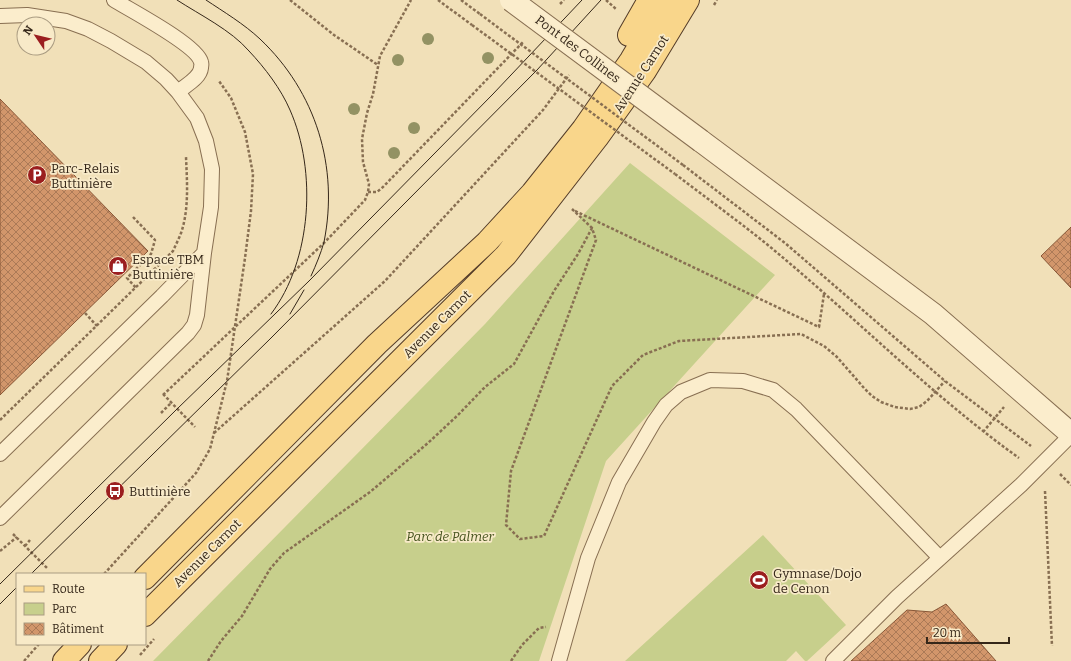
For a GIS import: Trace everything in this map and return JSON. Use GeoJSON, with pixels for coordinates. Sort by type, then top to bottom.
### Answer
{"type":"FeatureCollection","features":[{"type":"Feature","properties":{"kind":"main road"},"geometry":{"type":"LineString","coordinates":[[377,344],[478,233],[572,120],[619,51],[649,0]]}},
{"type":"Feature","properties":{"kind":"main road","name":"Avenue Carnot"},"geometry":{"type":"LineString","coordinates":[[146,577],[377,344],[487,242],[532,193],[583,129],[605,98],[631,60],[667,0]]}},
{"type":"Feature","properties":{"kind":"main road","name":"Avenue Carnot"},"geometry":{"type":"LineString","coordinates":[[146,614],[506,255],[597,138],[645,71],[688,0]]}},
{"type":"Feature","properties":{"kind":"main road"},"geometry":{"type":"LineString","coordinates":[[506,255],[554,212],[606,147],[708,3]]}},
{"type":"Feature","properties":{"kind":"main road"},"geometry":{"type":"LineString","coordinates":[[64,661],[79,645]]}},
{"type":"Feature","properties":{"kind":"main road"},"geometry":{"type":"LineString","coordinates":[[100,661],[115,645]]}},
{"type":"Feature","properties":{"kind":"street","name":"Pont des Collines"},"geometry":{"type":"LineString","coordinates":[[512,0],[933,314],[1071,435]]}},
{"type":"Feature","properties":{"kind":"lane"},"geometry":{"type":"LineString","coordinates":[[114,0],[186,44],[197,56],[201,62],[201,69],[198,75],[178,92]]}},
{"type":"Feature","properties":{"kind":"lane"},"geometry":{"type":"LineString","coordinates":[[0,16],[27,15],[66,21],[88,29],[146,62],[166,79],[178,92],[197,118],[206,141],[212,169],[211,207],[197,316],[191,329],[0,518]]}},
{"type":"Feature","properties":{"kind":"lane"},"geometry":{"type":"LineString","coordinates":[[0,454],[204,253]]}},
{"type":"Feature","properties":{"kind":"lane"},"geometry":{"type":"LineString","coordinates":[[559,661],[588,558],[619,482],[654,422],[666,405],[681,392],[710,380],[743,381],[773,390],[796,409],[940,558]]}},
{"type":"Feature","properties":{"kind":"lane"},"geometry":{"type":"LineString","coordinates":[[833,661],[897,597],[1041,465],[1071,435]]}},
{"type":"Feature","properties":{"kind":"path"},"geometry":{"type":"LineString","coordinates":[[290,0],[334,35],[378,65]]}},
{"type":"Feature","properties":{"kind":"path"},"geometry":{"type":"LineString","coordinates":[[163,394],[324,243],[365,200],[369,184],[363,162],[362,139],[367,113],[374,94],[380,56],[411,0]]}},
{"type":"Feature","properties":{"kind":"path"},"geometry":{"type":"LineString","coordinates":[[438,0],[675,174],[780,255],[935,392],[983,432],[1041,465]]}},
{"type":"Feature","properties":{"kind":"path"},"geometry":{"type":"LineString","coordinates":[[461,0],[683,165],[785,244],[945,381],[1027,442],[1041,465],[1044,480],[1052,646]]}},
{"type":"Feature","properties":{"kind":"path"},"geometry":{"type":"LineString","coordinates":[[559,5],[564,0]]}},
{"type":"Feature","properties":{"kind":"path"},"geometry":{"type":"LineString","coordinates":[[606,0],[618,11]]}},
{"type":"Feature","properties":{"kind":"path"},"geometry":{"type":"LineString","coordinates":[[708,3],[717,0]]}},
{"type":"Feature","properties":{"kind":"path"},"geometry":{"type":"LineString","coordinates":[[368,192],[377,192],[383,187],[527,38]]}},
{"type":"Feature","properties":{"kind":"path"},"geometry":{"type":"LineString","coordinates":[[105,573],[196,473],[210,449],[227,381],[251,211],[253,174],[245,132],[231,98],[214,73],[201,69]]}},
{"type":"Feature","properties":{"kind":"path"},"geometry":{"type":"LineString","coordinates":[[214,433],[385,281],[543,110],[571,73]]}},
{"type":"Feature","properties":{"kind":"path"},"geometry":{"type":"LineString","coordinates":[[625,141],[634,128]]}},
{"type":"Feature","properties":{"kind":"path"},"geometry":{"type":"LineString","coordinates":[[0,420],[173,251],[182,230],[186,204],[188,182],[186,154]]}},
{"type":"Feature","properties":{"kind":"path"},"geometry":{"type":"LineString","coordinates":[[572,209],[577,203]]}},
{"type":"Feature","properties":{"kind":"path"},"geometry":{"type":"LineString","coordinates":[[572,209],[819,327],[824,294]]}},
{"type":"Feature","properties":{"kind":"path"},"geometry":{"type":"LineString","coordinates":[[572,209],[592,228],[596,240],[511,471],[506,525],[520,539],[544,536],[612,386],[643,355],[679,341],[801,334],[824,346],[837,357],[864,388],[881,402],[895,408],[910,409],[919,407],[945,381]]}},
{"type":"Feature","properties":{"kind":"path"},"geometry":{"type":"LineString","coordinates":[[133,217],[155,240],[151,254],[127,278],[136,288]]}},
{"type":"Feature","properties":{"kind":"path"},"geometry":{"type":"LineString","coordinates":[[208,661],[221,641],[242,616],[270,569],[284,553],[370,492],[428,443],[485,387],[514,364],[554,291],[578,254],[592,228]]}},
{"type":"Feature","properties":{"kind":"path"},"geometry":{"type":"LineString","coordinates":[[161,413],[171,403]]}},
{"type":"Feature","properties":{"kind":"path"},"geometry":{"type":"LineString","coordinates":[[11,532],[48,569]]}},
{"type":"Feature","properties":{"kind":"path"},"geometry":{"type":"LineString","coordinates":[[0,551],[17,537]]}},
{"type":"Feature","properties":{"kind":"path"},"geometry":{"type":"LineString","coordinates":[[25,546],[30,540]]}},
{"type":"Feature","properties":{"kind":"path"},"geometry":{"type":"LineString","coordinates":[[511,661],[522,645],[539,628],[569,625]]}},
{"type":"Feature","properties":{"kind":"path"},"geometry":{"type":"LineString","coordinates":[[24,661],[38,645]]}},
{"type":"Feature","properties":{"kind":"green space","name":"Parc de Palmer"},"geometry":{"type":"Polygon","coordinates":[[[630,163],[775,275],[606,461],[539,661],[153,661],[485,324],[630,163]]]}},
{"type":"Feature","properties":{"kind":"green space","name":"Gymnase/Dojo de Cenon"},"geometry":{"type":"Polygon","coordinates":[[[763,535],[846,625],[807,661],[805,661],[796,651],[786,661],[625,661],[763,535]]]}},
{"type":"Feature","properties":{"kind":"building","name":"Parc-Relais Buttinière"},"geometry":{"type":"Polygon","coordinates":[[[0,99],[148,251],[0,395],[0,99]]]}},
{"type":"Feature","properties":{"kind":"building"},"geometry":{"type":"Polygon","coordinates":[[[1071,227],[1071,288],[1041,256],[1071,227]]]}},
{"type":"Feature","properties":{"kind":"building"},"geometry":{"type":"Polygon","coordinates":[[[946,604],[996,661],[851,661],[907,610],[932,612],[946,604]]]}},
{"type":"Feature","properties":{"kind":"tram line"},"geometry":{"type":"LineString","coordinates":[[177,0],[215,23],[242,43],[267,72],[282,94],[299,134],[307,187],[306,215],[302,242],[295,268],[285,292],[271,314]]}},
{"type":"Feature","properties":{"kind":"tram line"},"geometry":{"type":"LineString","coordinates":[[206,0],[234,18],[254,34],[279,60],[296,83],[309,107],[319,132],[325,159],[328,186],[328,214],[324,242],[311,276]]}},
{"type":"Feature","properties":{"kind":"tram line"},"geometry":{"type":"LineString","coordinates":[[0,584],[309,281],[493,94],[582,0]]}},
{"type":"Feature","properties":{"kind":"tram line"},"geometry":{"type":"LineString","coordinates":[[32,573],[271,338],[537,70],[601,0]]}},
{"type":"Feature","properties":{"kind":"tram line"},"geometry":{"type":"LineString","coordinates":[[290,314],[304,290]]}},
{"type":"Feature","properties":{"kind":"tram line"},"geometry":{"type":"LineString","coordinates":[[0,604],[16,588]]}},
{"type":"Feature","properties":{"kind":"place","name":"Parc-Relais Buttinière"},"geometry":{"type":"Point","coordinates":[37,175]}},
{"type":"Feature","properties":{"kind":"place","name":"Espace TBM Buttinière"},"geometry":{"type":"Point","coordinates":[118,266]}},
{"type":"Feature","properties":{"kind":"place","name":"Buttinière"},"geometry":{"type":"Point","coordinates":[115,491]}},
{"type":"Feature","properties":{"kind":"place","name":"Gymnase/Dojo de Cenon"},"geometry":{"type":"Point","coordinates":[759,580]}}]}
